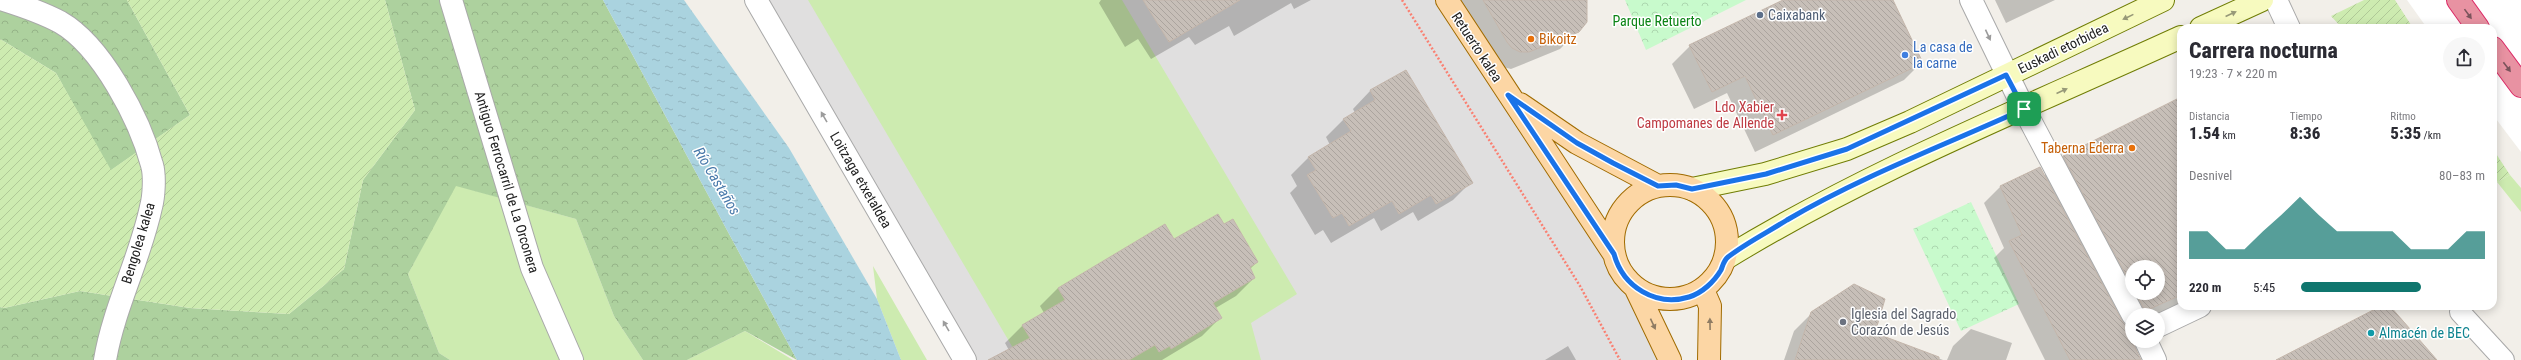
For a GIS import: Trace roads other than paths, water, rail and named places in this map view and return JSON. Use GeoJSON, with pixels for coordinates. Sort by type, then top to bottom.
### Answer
{"type":"FeatureCollection","features":[{"type":"Feature","properties":{"kind":"highway"},"geometry":{"type":"LineString","coordinates":[[2458,0],[2475,24]]}},
{"type":"Feature","properties":{"kind":"highway"},"geometry":{"type":"LineString","coordinates":[[2497,53],[2521,86]]}},
{"type":"Feature","properties":{"kind":"main road","name":"Retuerto kalea"},"geometry":{"type":"LineString","coordinates":[[1447,0],[1508,95],[1614,254]]}},
{"type":"Feature","properties":{"kind":"main road"},"geometry":{"type":"LineString","coordinates":[[1508,95],[1577,143],[1658,186]]}},
{"type":"Feature","properties":{"kind":"main road"},"geometry":{"type":"LineString","coordinates":[[1636,289],[1662,299],[1676,299],[1690,297],[1713,281],[1726,258],[1728,241],[1725,225],[1718,210],[1706,197],[1692,189],[1676,185],[1658,186],[1642,192],[1628,203],[1618,219],[1613,236],[1614,254],[1624,276],[1636,289],[1670,360]]}},
{"type":"Feature","properties":{"kind":"main road"},"geometry":{"type":"LineString","coordinates":[[1702,290],[1710,306],[1708,360]]}},
{"type":"Feature","properties":{"kind":"street","name":"Bengolea kalea"},"geometry":{"type":"LineString","coordinates":[[4,0],[61,23],[88,46],[117,84],[140,130],[152,166],[152,206],[120,298],[105,360]]}},
{"type":"Feature","properties":{"kind":"street","name":"Antiguo Ferrocarril de La Orconera"},"geometry":{"type":"LineString","coordinates":[[451,0],[532,268],[572,360]]}},
{"type":"Feature","properties":{"kind":"street","name":"Loitzaga etxetaldea"},"geometry":{"type":"LineString","coordinates":[[756,0],[966,360]]}},
{"type":"Feature","properties":{"kind":"street"},"geometry":{"type":"LineString","coordinates":[[1971,0],[2006,75],[2128,308]]}},
{"type":"Feature","properties":{"kind":"street","name":"Euskadi etorbidea"},"geometry":{"type":"LineString","coordinates":[[1692,189],[1766,174],[1847,149],[2163,0]]}},
{"type":"Feature","properties":{"kind":"street"},"geometry":{"type":"LineString","coordinates":[[2210,24],[2262,0]]}},
{"type":"Feature","properties":{"kind":"street"},"geometry":{"type":"LineString","coordinates":[[2276,0],[2287,24]]}},
{"type":"Feature","properties":{"kind":"street"},"geometry":{"type":"LineString","coordinates":[[1726,258],[1789,219],[1858,184],[2177,39]]}},
{"type":"Feature","properties":{"kind":"street"},"geometry":{"type":"LineString","coordinates":[[2165,323],[2192,310]]}},
{"type":"Feature","properties":{"kind":"street"},"geometry":{"type":"LineString","coordinates":[[2150,348],[2156,360]]}},
{"type":"Feature","properties":{"kind":"lane"},"geometry":{"type":"LineString","coordinates":[[2460,312],[2504,360]]}},
{"type":"Feature","properties":{"kind":"water","name":"Río Castaños"},"geometry":{"type":"Polygon","coordinates":[[[603,0],[684,0],[789,148],[877,299],[901,360],[797,360],[603,0]]]}},
{"type":"Feature","properties":{"kind":"place","name":"Caixabank"},"geometry":{"type":"Point","coordinates":[1760,15]}},
{"type":"Feature","properties":{"kind":"place","name":"Bikoitz"},"geometry":{"type":"Point","coordinates":[1531,39]}},
{"type":"Feature","properties":{"kind":"place","name":"La casa de la carne"},"geometry":{"type":"Point","coordinates":[1905,55]}},
{"type":"Feature","properties":{"kind":"place","name":"Ldo Xabier Campomanes de Allende"},"geometry":{"type":"Point","coordinates":[1782,115]}},
{"type":"Feature","properties":{"kind":"place","name":"Taberna Ederra"},"geometry":{"type":"Point","coordinates":[2132,148]}},
{"type":"Feature","properties":{"kind":"place","name":"Iglesia del Sagrado Corazón de Jesús"},"geometry":{"type":"Point","coordinates":[1843,322]}},
{"type":"Feature","properties":{"kind":"place","name":"Almacén de BEC"},"geometry":{"type":"Point","coordinates":[2371,333]}},
{"type":"Feature","properties":{"kind":"park label","name":"Parque Retuerto"},"geometry":{"type":"Point","coordinates":[1657,21]}}]}
